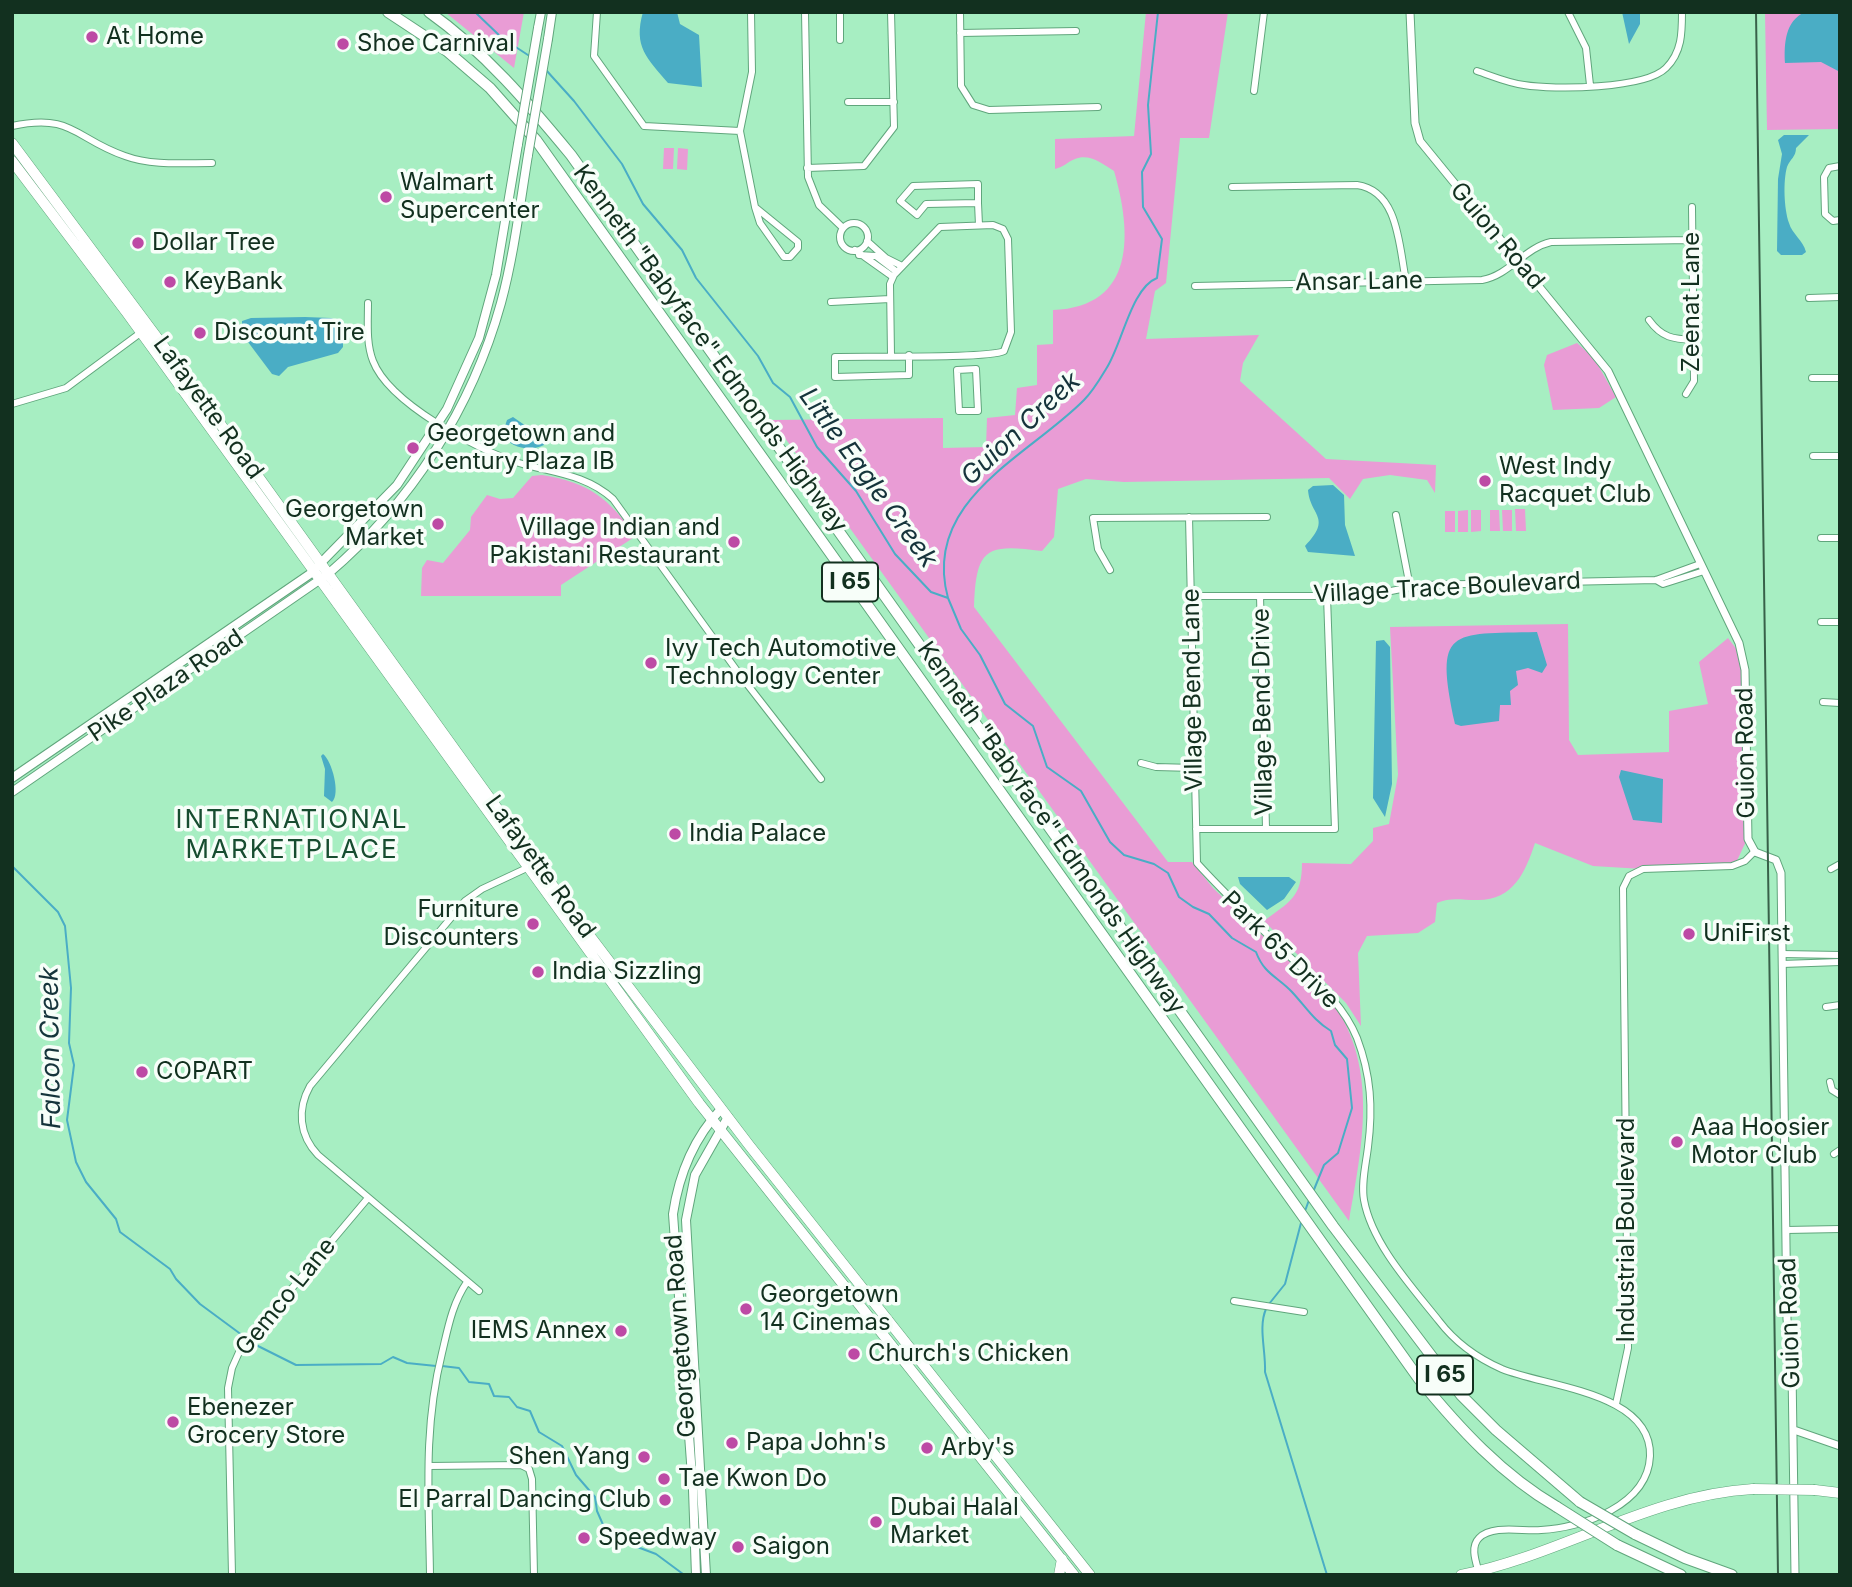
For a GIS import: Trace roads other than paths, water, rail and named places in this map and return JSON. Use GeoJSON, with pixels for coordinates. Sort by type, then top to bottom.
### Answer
{"type":"FeatureCollection","features":[{"type":"Feature","properties":{"kind":"highway","name":"Kenneth \"Babyface\" Edmonds Highway"},"geometry":{"type":"LineString","coordinates":[[388,12],[447,51],[490,88],[552,162],[716,396],[1326,1244],[1412,1370],[1449,1415],[1504,1469],[1534,1494],[1617,1545],[1681,1575]]}},
{"type":"Feature","properties":{"kind":"highway","name":"Kenneth \"Babyface\" Edmonds Highway"},"geometry":{"type":"LineString","coordinates":[[429,12],[461,37],[529,103],[571,155],[1333,1226],[1461,1395],[1496,1430],[1580,1502],[1635,1534],[1685,1558],[1732,1575]]}},
{"type":"Feature","properties":{"kind":"main road"},"geometry":{"type":"LineString","coordinates":[[317,567],[397,485],[440,423],[467,368],[485,317],[519,144],[541,12]]}},
{"type":"Feature","properties":{"kind":"main road"},"geometry":{"type":"LineString","coordinates":[[324,577],[389,511],[450,429],[472,384],[496,320],[507,280],[552,12]]}},
{"type":"Feature","properties":{"kind":"main road","name":"Lafayette Road"},"geometry":{"type":"LineString","coordinates":[[12,143],[533,865],[712,1119],[1074,1575]]}},
{"type":"Feature","properties":{"kind":"main road","name":"Lafayette Road"},"geometry":{"type":"LineString","coordinates":[[12,161],[146,330]]}},
{"type":"Feature","properties":{"kind":"main road","name":"Pike Plaza Road"},"geometry":{"type":"LineString","coordinates":[[12,778],[317,567]]}},
{"type":"Feature","properties":{"kind":"main road","name":"Pike Plaza Road"},"geometry":{"type":"LineString","coordinates":[[12,792],[324,577]]}},
{"type":"Feature","properties":{"kind":"main road"},"geometry":{"type":"LineString","coordinates":[[205,646],[211,655]]}},
{"type":"Feature","properties":{"kind":"main road"},"geometry":{"type":"LineString","coordinates":[[153,681],[160,690]]}},
{"type":"Feature","properties":{"kind":"main road","name":"Lafayette Road"},"geometry":{"type":"LineString","coordinates":[[533,865],[1090,1575]]}},
{"type":"Feature","properties":{"kind":"main road","name":"Georgetown Road"},"geometry":{"type":"LineString","coordinates":[[695,1575],[693,1490],[673,1214],[684,1168],[712,1119],[725,1113]]}},
{"type":"Feature","properties":{"kind":"main road","name":"Georgetown Road"},"geometry":{"type":"LineString","coordinates":[[706,1575],[686,1220],[695,1175],[721,1129],[725,1113]]}},
{"type":"Feature","properties":{"kind":"main road"},"geometry":{"type":"LineString","coordinates":[[1461,1575],[1477,1574],[1672,1502],[1753,1489],[1840,1493]]}},
{"type":"Feature","properties":{"kind":"main road"},"geometry":{"type":"LineString","coordinates":[[1059,1575],[1062,1559]]}},
{"type":"Feature","properties":{"kind":"street"},"geometry":{"type":"LineString","coordinates":[[597,12],[594,56],[644,126],[740,131]]}},
{"type":"Feature","properties":{"kind":"street"},"geometry":{"type":"LineString","coordinates":[[751,12],[752,72],[740,131],[755,207],[760,223],[784,257],[790,257],[797,248],[797,242],[755,207]]}},
{"type":"Feature","properties":{"kind":"street"},"geometry":{"type":"LineString","coordinates":[[804,12],[807,168],[810,188],[817,203],[843,228]]}},
{"type":"Feature","properties":{"kind":"street"},"geometry":{"type":"LineString","coordinates":[[840,12],[840,40]]}},
{"type":"Feature","properties":{"kind":"street"},"geometry":{"type":"LineString","coordinates":[[807,168],[865,166],[894,127],[891,12]]}},
{"type":"Feature","properties":{"kind":"street"},"geometry":{"type":"LineString","coordinates":[[960,12],[961,86],[969,101],[989,110],[1098,107]]}},
{"type":"Feature","properties":{"kind":"street"},"geometry":{"type":"LineString","coordinates":[[1254,91],[1264,12]]}},
{"type":"Feature","properties":{"kind":"street","name":"Guion Road"},"geometry":{"type":"LineString","coordinates":[[1410,12],[1415,123],[1419,139],[1613,378],[1744,659],[1748,839],[1755,851],[1773,858],[1780,868],[1795,1575]]}},
{"type":"Feature","properties":{"kind":"street"},"geometry":{"type":"LineString","coordinates":[[1568,12],[1584,42],[1590,85]]}},
{"type":"Feature","properties":{"kind":"street"},"geometry":{"type":"LineString","coordinates":[[1477,71],[1525,86],[1635,84],[1651,79],[1670,63],[1681,40],[1682,12]]}},
{"type":"Feature","properties":{"kind":"street"},"geometry":{"type":"LineString","coordinates":[[960,33],[1076,31]]}},
{"type":"Feature","properties":{"kind":"street"},"geometry":{"type":"LineString","coordinates":[[848,103],[894,102]]}},
{"type":"Feature","properties":{"kind":"street"},"geometry":{"type":"LineString","coordinates":[[12,126],[58,123],[74,128],[99,145],[137,159],[212,163]]}},
{"type":"Feature","properties":{"kind":"street"},"geometry":{"type":"LineString","coordinates":[[1840,166],[1829,168],[1824,177],[1825,214],[1833,221],[1840,220]]}},
{"type":"Feature","properties":{"kind":"street"},"geometry":{"type":"LineString","coordinates":[[978,203],[926,204],[917,215],[900,201],[913,186],[978,184],[979,225]]}},
{"type":"Feature","properties":{"kind":"street"},"geometry":{"type":"LineString","coordinates":[[1232,187],[1357,184],[1376,190],[1390,208],[1406,281]]}},
{"type":"Feature","properties":{"kind":"street","name":"Zeenat Lane"},"geometry":{"type":"LineString","coordinates":[[1686,394],[1694,381],[1692,207]]}},
{"type":"Feature","properties":{"kind":"street"},"geometry":{"type":"LineString","coordinates":[[851,223],[860,224],[866,230],[867,242],[886,258],[897,272],[846,248],[841,241],[843,228],[851,223]]}},
{"type":"Feature","properties":{"kind":"street"},"geometry":{"type":"LineString","coordinates":[[891,355],[890,299],[897,272],[937,228],[997,226],[1008,236],[1011,337],[1006,349],[999,354],[891,355],[835,357],[835,377],[909,375],[909,355]]}},
{"type":"Feature","properties":{"kind":"street","name":"Ansar Lane"},"geometry":{"type":"LineString","coordinates":[[1195,286],[1482,280],[1501,274],[1540,245],[1551,242],[1692,240]]}},
{"type":"Feature","properties":{"kind":"street"},"geometry":{"type":"LineString","coordinates":[[857,253],[867,242]]}},
{"type":"Feature","properties":{"kind":"street"},"geometry":{"type":"LineString","coordinates":[[1809,298],[1840,297]]}},
{"type":"Feature","properties":{"kind":"street"},"geometry":{"type":"LineString","coordinates":[[831,302],[890,299]]}},
{"type":"Feature","properties":{"kind":"street"},"geometry":{"type":"LineString","coordinates":[[368,303],[369,345],[380,374],[404,401],[450,429],[511,460],[582,479],[609,496],[626,515],[740,676],[821,779]]}},
{"type":"Feature","properties":{"kind":"street"},"geometry":{"type":"LineString","coordinates":[[1649,320],[1656,330],[1670,339],[1694,340]]}},
{"type":"Feature","properties":{"kind":"street"},"geometry":{"type":"LineString","coordinates":[[12,404],[66,388],[146,330]]}},
{"type":"Feature","properties":{"kind":"street"},"geometry":{"type":"LineString","coordinates":[[957,354],[957,370],[958,411],[978,411],[976,369],[957,370]]}},
{"type":"Feature","properties":{"kind":"street"},"geometry":{"type":"LineString","coordinates":[[1812,378],[1840,378]]}},
{"type":"Feature","properties":{"kind":"street"},"geometry":{"type":"LineString","coordinates":[[1812,456],[1840,456]]}},
{"type":"Feature","properties":{"kind":"street"},"geometry":{"type":"LineString","coordinates":[[1396,514],[1410,587]]}},
{"type":"Feature","properties":{"kind":"street","name":"Village Bend Lane"},"geometry":{"type":"LineString","coordinates":[[1189,517],[1197,863]]}},
{"type":"Feature","properties":{"kind":"street"},"geometry":{"type":"LineString","coordinates":[[1110,570],[1098,549],[1093,518],[1267,517]]}},
{"type":"Feature","properties":{"kind":"street"},"geometry":{"type":"LineString","coordinates":[[1821,538],[1840,538]]}},
{"type":"Feature","properties":{"kind":"street","name":"Village Trace Boulevard"},"geometry":{"type":"LineString","coordinates":[[1191,596],[1327,596],[1381,593],[1410,587],[1656,580],[1663,584],[1702,568]]}},
{"type":"Feature","properties":{"kind":"street","name":"Village Bend Drive"},"geometry":{"type":"LineString","coordinates":[[1260,596],[1266,828]]}},
{"type":"Feature","properties":{"kind":"street"},"geometry":{"type":"LineString","coordinates":[[1196,829],[1335,828],[1327,596]]}},
{"type":"Feature","properties":{"kind":"street"},"geometry":{"type":"LineString","coordinates":[[1821,622],[1840,622]]}},
{"type":"Feature","properties":{"kind":"street"},"geometry":{"type":"LineString","coordinates":[[1823,702],[1840,703]]}},
{"type":"Feature","properties":{"kind":"street"},"geometry":{"type":"LineString","coordinates":[[1141,762],[1156,767],[1194,768]]}},
{"type":"Feature","properties":{"kind":"street","name":"Industrial Boulevard"},"geometry":{"type":"LineString","coordinates":[[1616,1404],[1628,1348],[1623,888],[1629,876],[1643,869],[1732,866],[1745,861],[1755,851]]}},
{"type":"Feature","properties":{"kind":"street","name":"Park 65 Drive"},"geometry":{"type":"LineString","coordinates":[[1197,863],[1331,997],[1348,1020],[1366,1064],[1371,1089],[1371,1125],[1363,1190],[1365,1204],[1379,1237],[1440,1322],[1465,1348],[1494,1365],[1616,1404]]}},
{"type":"Feature","properties":{"kind":"street"},"geometry":{"type":"LineString","coordinates":[[1831,869],[1840,864]]}},
{"type":"Feature","properties":{"kind":"street"},"geometry":{"type":"LineString","coordinates":[[479,1291],[368,1198],[309,1144],[301,1117],[306,1093],[465,901],[482,888],[533,865]]}},
{"type":"Feature","properties":{"kind":"street"},"geometry":{"type":"LineString","coordinates":[[1782,954],[1840,955]]}},
{"type":"Feature","properties":{"kind":"street"},"geometry":{"type":"LineString","coordinates":[[1782,964],[1840,962]]}},
{"type":"Feature","properties":{"kind":"street"},"geometry":{"type":"LineString","coordinates":[[1826,1007],[1840,1005]]}},
{"type":"Feature","properties":{"kind":"street"},"geometry":{"type":"LineString","coordinates":[[1830,1082],[1832,1090],[1840,1095]]}},
{"type":"Feature","properties":{"kind":"street","name":"Gemco Lane"},"geometry":{"type":"LineString","coordinates":[[232,1575],[228,1388],[233,1362],[368,1198]]}},
{"type":"Feature","properties":{"kind":"street"},"geometry":{"type":"LineString","coordinates":[[1786,1230],[1840,1229]]}},
{"type":"Feature","properties":{"kind":"street"},"geometry":{"type":"LineString","coordinates":[[430,1575],[429,1417],[436,1373],[449,1322],[467,1282]]}},
{"type":"Feature","properties":{"kind":"street"},"geometry":{"type":"LineString","coordinates":[[1234,1301],[1304,1312]]}},
{"type":"Feature","properties":{"kind":"street"},"geometry":{"type":"LineString","coordinates":[[1477,1574],[1475,1544],[1488,1533],[1559,1528],[1611,1510],[1636,1493],[1648,1468],[1649,1446],[1636,1418],[1616,1404]]}},
{"type":"Feature","properties":{"kind":"street"},"geometry":{"type":"LineString","coordinates":[[1794,1430],[1840,1446]]}},
{"type":"Feature","properties":{"kind":"street"},"geometry":{"type":"LineString","coordinates":[[429,1466],[521,1465],[529,1469],[532,1479],[534,1575]]}},
{"type":"Feature","properties":{"kind":"water"},"geometry":{"type":"Polygon","coordinates":[[[643,12],[677,12],[680,24],[699,35],[702,87],[668,83],[648,59],[640,34],[643,12]]]}},
{"type":"Feature","properties":{"kind":"water"},"geometry":{"type":"Polygon","coordinates":[[[1622,12],[1640,12],[1640,24],[1629,44],[1622,12]]]}},
{"type":"Feature","properties":{"kind":"water"},"geometry":{"type":"Polygon","coordinates":[[[1805,12],[1840,12],[1840,72],[1821,62],[1785,63],[1787,34],[1793,21],[1805,12]]]}},
{"type":"Feature","properties":{"kind":"water"},"geometry":{"type":"Polygon","coordinates":[[[1784,135],[1809,135],[1796,148],[1787,167],[1785,180],[1787,217],[1790,227],[1805,248],[1806,252],[1802,255],[1781,255],[1777,251],[1778,179],[1782,154],[1778,140],[1784,135]]]}},
{"type":"Feature","properties":{"kind":"water"},"geometry":{"type":"Polygon","coordinates":[[[251,318],[331,318],[343,323],[343,347],[338,353],[288,367],[279,376],[272,374],[242,334],[242,321],[251,318]]]}},
{"type":"Feature","properties":{"kind":"water"},"geometry":{"type":"Polygon","coordinates":[[[513,417],[526,426],[544,430],[544,445],[521,448],[510,443],[502,435],[507,420],[513,417]]]}},
{"type":"Feature","properties":{"kind":"water"},"geometry":{"type":"Polygon","coordinates":[[[1333,485],[1344,495],[1345,525],[1355,556],[1308,552],[1305,546],[1318,529],[1319,522],[1308,490],[1313,486],[1333,485]]]}},
{"type":"Feature","properties":{"kind":"water"},"geometry":{"type":"Polygon","coordinates":[[[1537,632],[1547,665],[1542,673],[1528,668],[1516,671],[1518,685],[1510,691],[1511,705],[1500,705],[1499,721],[1461,726],[1455,724],[1447,669],[1449,653],[1456,642],[1467,636],[1537,632]]]}},
{"type":"Feature","properties":{"kind":"water"},"geometry":{"type":"Polygon","coordinates":[[[1384,640],[1390,647],[1392,784],[1385,817],[1373,798],[1376,641],[1384,640]]]}},
{"type":"Feature","properties":{"kind":"water"},"geometry":{"type":"Polygon","coordinates":[[[323,754],[334,778],[336,792],[332,802],[324,796],[323,754]]]}},
{"type":"Feature","properties":{"kind":"water"},"geometry":{"type":"Polygon","coordinates":[[[1621,770],[1663,779],[1662,823],[1633,820],[1619,777],[1621,770]]]}},
{"type":"Feature","properties":{"kind":"water"},"geometry":{"type":"Polygon","coordinates":[[[1238,877],[1289,877],[1296,882],[1284,899],[1267,910],[1240,884],[1238,877]]]}},
{"type":"Feature","properties":{"kind":"waterway","name":"Little Eagle Creek"},"geometry":{"type":"LineString","coordinates":[[475,12],[502,38],[531,57]]}},
{"type":"Feature","properties":{"kind":"waterway","name":"Guion Creek"},"geometry":{"type":"LineString","coordinates":[[948,598],[944,564],[950,534],[965,507],[985,483],[1061,421],[1087,396],[1112,359],[1140,293],[1157,278],[1162,239],[1143,207],[1142,172],[1151,154],[1148,105],[1158,12]]}},
{"type":"Feature","properties":{"kind":"waterway","name":"Little Eagle Creek"},"geometry":{"type":"LineString","coordinates":[[546,70],[574,101],[622,164],[643,204],[682,250],[696,278],[758,356],[773,383],[790,397],[817,447],[856,491],[895,554],[931,592],[948,598],[961,629],[980,655],[1005,704],[1033,726],[1047,767],[1081,791],[1110,842],[1124,855],[1154,864],[1168,873],[1179,897],[1209,914],[1232,938],[1256,952],[1267,970],[1331,1031],[1335,1045],[1347,1059],[1352,1108],[1338,1153],[1324,1165],[1313,1192]]}},
{"type":"Feature","properties":{"kind":"waterway","name":"Falcon Creek"},"geometry":{"type":"LineString","coordinates":[[12,866],[58,912],[65,926],[71,988],[69,1043],[74,1065],[67,1120],[76,1162],[86,1182],[116,1219],[120,1232],[170,1269],[200,1304],[246,1338]]}},
{"type":"Feature","properties":{"kind":"waterway","name":"Little Eagle Creek"},"geometry":{"type":"LineString","coordinates":[[1305,1211],[1309,1200]]}},
{"type":"Feature","properties":{"kind":"waterway","name":"Little Eagle Creek"},"geometry":{"type":"LineString","coordinates":[[1269,1304],[1285,1284],[1301,1223]]}},
{"type":"Feature","properties":{"kind":"waterway","name":"Little Eagle Creek"},"geometry":{"type":"LineString","coordinates":[[1266,1309],[1262,1331],[1265,1372],[1327,1575]]}},
{"type":"Feature","properties":{"kind":"waterway","name":"Falcon Creek"},"geometry":{"type":"LineString","coordinates":[[250,1342],[296,1365],[381,1364],[393,1357],[407,1363],[436,1366]]}},
{"type":"Feature","properties":{"kind":"waterway","name":"Falcon Creek"},"geometry":{"type":"LineString","coordinates":[[442,1366],[459,1368],[469,1382],[489,1384],[494,1396],[509,1397],[517,1407],[530,1411],[539,1432],[562,1446],[576,1475],[595,1497],[597,1511],[608,1536],[656,1554],[683,1574]]}},
{"type":"Feature","properties":{"kind":"railway"},"geometry":{"type":"LineString","coordinates":[[1756,12],[1778,1575]]}},
{"type":"Feature","properties":{"kind":"place","name":"At Home"},"geometry":{"type":"Point","coordinates":[92,37]}},
{"type":"Feature","properties":{"kind":"place","name":"Shoe Carnival"},"geometry":{"type":"Point","coordinates":[343,44]}},
{"type":"Feature","properties":{"kind":"place","name":"Walmart Supercenter"},"geometry":{"type":"Point","coordinates":[386,197]}},
{"type":"Feature","properties":{"kind":"place","name":"Dollar Tree"},"geometry":{"type":"Point","coordinates":[138,243]}},
{"type":"Feature","properties":{"kind":"place","name":"KeyBank"},"geometry":{"type":"Point","coordinates":[170,282]}},
{"type":"Feature","properties":{"kind":"place","name":"Discount Tire"},"geometry":{"type":"Point","coordinates":[200,333]}},
{"type":"Feature","properties":{"kind":"place","name":"Georgetown and Century Plaza IB"},"geometry":{"type":"Point","coordinates":[413,448]}},
{"type":"Feature","properties":{"kind":"place","name":"West Indy Racquet Club"},"geometry":{"type":"Point","coordinates":[1485,481]}},
{"type":"Feature","properties":{"kind":"place","name":"Georgetown Market"},"geometry":{"type":"Point","coordinates":[438,524]}},
{"type":"Feature","properties":{"kind":"place","name":"Village Indian and Pakistani Restaurant"},"geometry":{"type":"Point","coordinates":[734,542]}},
{"type":"Feature","properties":{"kind":"place","name":"Ivy Tech Automotive Technology Center"},"geometry":{"type":"Point","coordinates":[651,663]}},
{"type":"Feature","properties":{"kind":"place","name":"India Palace"},"geometry":{"type":"Point","coordinates":[675,834]}},
{"type":"Feature","properties":{"kind":"place","name":"Furniture Discounters"},"geometry":{"type":"Point","coordinates":[533,924]}},
{"type":"Feature","properties":{"kind":"place","name":"UniFirst"},"geometry":{"type":"Point","coordinates":[1689,934]}},
{"type":"Feature","properties":{"kind":"place","name":"India Sizzling"},"geometry":{"type":"Point","coordinates":[538,972]}},
{"type":"Feature","properties":{"kind":"place","name":"COPART"},"geometry":{"type":"Point","coordinates":[142,1072]}},
{"type":"Feature","properties":{"kind":"place","name":"Aaa Hoosier Motor Club"},"geometry":{"type":"Point","coordinates":[1677,1142]}},
{"type":"Feature","properties":{"kind":"place","name":"Georgetown 14 Cinemas"},"geometry":{"type":"Point","coordinates":[746,1309]}},
{"type":"Feature","properties":{"kind":"place","name":"IEMS Annex"},"geometry":{"type":"Point","coordinates":[621,1331]}},
{"type":"Feature","properties":{"kind":"place","name":"Church's Chicken"},"geometry":{"type":"Point","coordinates":[854,1354]}},
{"type":"Feature","properties":{"kind":"place","name":"Ebenezer Grocery Store"},"geometry":{"type":"Point","coordinates":[173,1422]}},
{"type":"Feature","properties":{"kind":"place","name":"Papa John's"},"geometry":{"type":"Point","coordinates":[732,1443]}},
{"type":"Feature","properties":{"kind":"place","name":"Arby's"},"geometry":{"type":"Point","coordinates":[927,1448]}},
{"type":"Feature","properties":{"kind":"place","name":"Shen Yang"},"geometry":{"type":"Point","coordinates":[644,1457]}},
{"type":"Feature","properties":{"kind":"place","name":"Tae Kwon Do"},"geometry":{"type":"Point","coordinates":[664,1479]}},
{"type":"Feature","properties":{"kind":"place","name":"El Parral Dancing Club"},"geometry":{"type":"Point","coordinates":[665,1500]}},
{"type":"Feature","properties":{"kind":"place","name":"Dubai Halal Market"},"geometry":{"type":"Point","coordinates":[876,1522]}},
{"type":"Feature","properties":{"kind":"place","name":"Speedway"},"geometry":{"type":"Point","coordinates":[584,1538]}},
{"type":"Feature","properties":{"kind":"place","name":"Saigon"},"geometry":{"type":"Point","coordinates":[738,1547]}},
{"type":"Feature","properties":{"kind":"district","name":"INTERNATIONAL MARKETPLACE"},"geometry":{"type":"Point","coordinates":[292,835]}}]}
